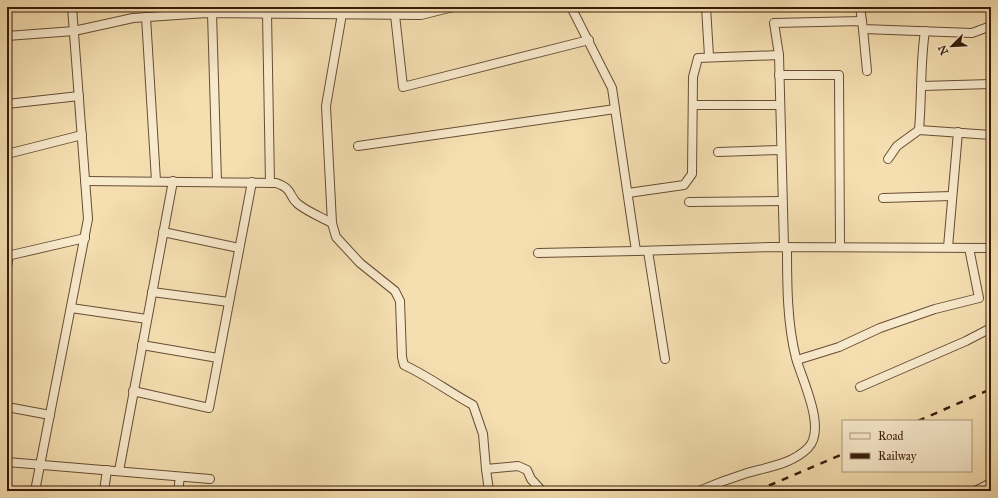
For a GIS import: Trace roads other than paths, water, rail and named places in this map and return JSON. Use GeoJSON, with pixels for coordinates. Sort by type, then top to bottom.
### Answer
{"type":"FeatureCollection","features":[{"type":"Feature","properties":{"kind":"street"},"geometry":{"type":"LineString","coordinates":[[35,491],[88,219],[72,7]]}},
{"type":"Feature","properties":{"kind":"street"},"geometry":{"type":"LineString","coordinates":[[7,36],[74,31],[133,18],[237,10],[267,13],[297,10],[342,14],[396,15],[409,11],[421,15],[453,7]]}},
{"type":"Feature","properties":{"kind":"street"},"geometry":{"type":"LineString","coordinates":[[571,7],[612,88],[636,251]]}},
{"type":"Feature","properties":{"kind":"street"},"geometry":{"type":"LineString","coordinates":[[706,7],[708,56]]}},
{"type":"Feature","properties":{"kind":"street"},"geometry":{"type":"LineString","coordinates":[[860,7],[867,71]]}},
{"type":"Feature","properties":{"kind":"street"},"geometry":{"type":"LineString","coordinates":[[212,13],[217,182]]}},
{"type":"Feature","properties":{"kind":"street"},"geometry":{"type":"LineString","coordinates":[[267,13],[270,183]]}},
{"type":"Feature","properties":{"kind":"street"},"geometry":{"type":"LineString","coordinates":[[342,14],[326,106],[332,223],[336,237],[360,263],[395,291],[400,302],[402,357],[404,365],[432,379],[473,405],[483,434],[489,491]]}},
{"type":"Feature","properties":{"kind":"street"},"geometry":{"type":"LineString","coordinates":[[396,15],[403,86],[589,40]]}},
{"type":"Feature","properties":{"kind":"street"},"geometry":{"type":"LineString","coordinates":[[146,17],[156,181]]}},
{"type":"Feature","properties":{"kind":"street"},"geometry":{"type":"LineString","coordinates":[[699,491],[726,480],[784,464],[809,447],[816,432],[813,412],[797,360],[791,326],[782,201],[779,54],[774,24],[862,25],[972,33],[991,26]]}},
{"type":"Feature","properties":{"kind":"street"},"geometry":{"type":"LineString","coordinates":[[919,130],[922,86],[922,51],[925,30]]}},
{"type":"Feature","properties":{"kind":"street"},"geometry":{"type":"LineString","coordinates":[[628,193],[684,185],[692,174],[693,77],[698,58],[708,56],[779,54]]}},
{"type":"Feature","properties":{"kind":"street"},"geometry":{"type":"LineString","coordinates":[[779,75],[839,75],[840,247]]}},
{"type":"Feature","properties":{"kind":"street"},"geometry":{"type":"LineString","coordinates":[[922,86],[991,84]]}},
{"type":"Feature","properties":{"kind":"street"},"geometry":{"type":"LineString","coordinates":[[7,104],[79,96]]}},
{"type":"Feature","properties":{"kind":"street"},"geometry":{"type":"LineString","coordinates":[[693,105],[780,105]]}},
{"type":"Feature","properties":{"kind":"street"},"geometry":{"type":"LineString","coordinates":[[358,146],[615,109]]}},
{"type":"Feature","properties":{"kind":"street"},"geometry":{"type":"LineString","coordinates":[[888,158],[897,146],[919,130],[991,134]]}},
{"type":"Feature","properties":{"kind":"street"},"geometry":{"type":"LineString","coordinates":[[948,247],[958,132]]}},
{"type":"Feature","properties":{"kind":"street"},"geometry":{"type":"LineString","coordinates":[[7,154],[82,135]]}},
{"type":"Feature","properties":{"kind":"street"},"geometry":{"type":"LineString","coordinates":[[718,152],[781,150]]}},
{"type":"Feature","properties":{"kind":"street"},"geometry":{"type":"LineString","coordinates":[[85,181],[270,183],[284,186],[291,192],[296,203],[332,223]]}},
{"type":"Feature","properties":{"kind":"street"},"geometry":{"type":"LineString","coordinates":[[119,471],[172,181]]}},
{"type":"Feature","properties":{"kind":"street"},"geometry":{"type":"LineString","coordinates":[[133,391],[209,408],[252,182]]}},
{"type":"Feature","properties":{"kind":"street"},"geometry":{"type":"LineString","coordinates":[[883,198],[952,196]]}},
{"type":"Feature","properties":{"kind":"street"},"geometry":{"type":"LineString","coordinates":[[689,202],[782,201]]}},
{"type":"Feature","properties":{"kind":"street"},"geometry":{"type":"LineString","coordinates":[[163,232],[239,248]]}},
{"type":"Feature","properties":{"kind":"street"},"geometry":{"type":"LineString","coordinates":[[7,267],[8,255],[85,238]]}},
{"type":"Feature","properties":{"kind":"street"},"geometry":{"type":"LineString","coordinates":[[538,253],[786,247],[991,248]]}},
{"type":"Feature","properties":{"kind":"street"},"geometry":{"type":"LineString","coordinates":[[797,360],[839,348],[880,328],[935,309],[979,298],[969,248]]}},
{"type":"Feature","properties":{"kind":"street"},"geometry":{"type":"LineString","coordinates":[[648,251],[665,359]]}},
{"type":"Feature","properties":{"kind":"street"},"geometry":{"type":"LineString","coordinates":[[152,292],[229,302]]}},
{"type":"Feature","properties":{"kind":"street"},"geometry":{"type":"LineString","coordinates":[[71,308],[147,319]]}},
{"type":"Feature","properties":{"kind":"street"},"geometry":{"type":"LineString","coordinates":[[860,387],[966,341],[991,328]]}},
{"type":"Feature","properties":{"kind":"street"},"geometry":{"type":"LineString","coordinates":[[142,345],[218,358]]}},
{"type":"Feature","properties":{"kind":"street"},"geometry":{"type":"LineString","coordinates":[[7,407],[50,415]]}},
{"type":"Feature","properties":{"kind":"street"},"geometry":{"type":"LineString","coordinates":[[7,462],[210,479]]}},
{"type":"Feature","properties":{"kind":"street"},"geometry":{"type":"LineString","coordinates":[[486,469],[518,466],[527,470],[542,491]]}},
{"type":"Feature","properties":{"kind":"street"},"geometry":{"type":"LineString","coordinates":[[104,491],[107,470]]}},
{"type":"Feature","properties":{"kind":"street"},"geometry":{"type":"LineString","coordinates":[[178,491],[180,477]]}},
{"type":"Feature","properties":{"kind":"street"},"geometry":{"type":"LineString","coordinates":[[975,491],[991,483]]}},
{"type":"Feature","properties":{"kind":"railway"},"geometry":{"type":"LineString","coordinates":[[920,420],[991,389]]}},
{"type":"Feature","properties":{"kind":"railway"},"geometry":{"type":"LineString","coordinates":[[756,491],[842,454]]}}]}
